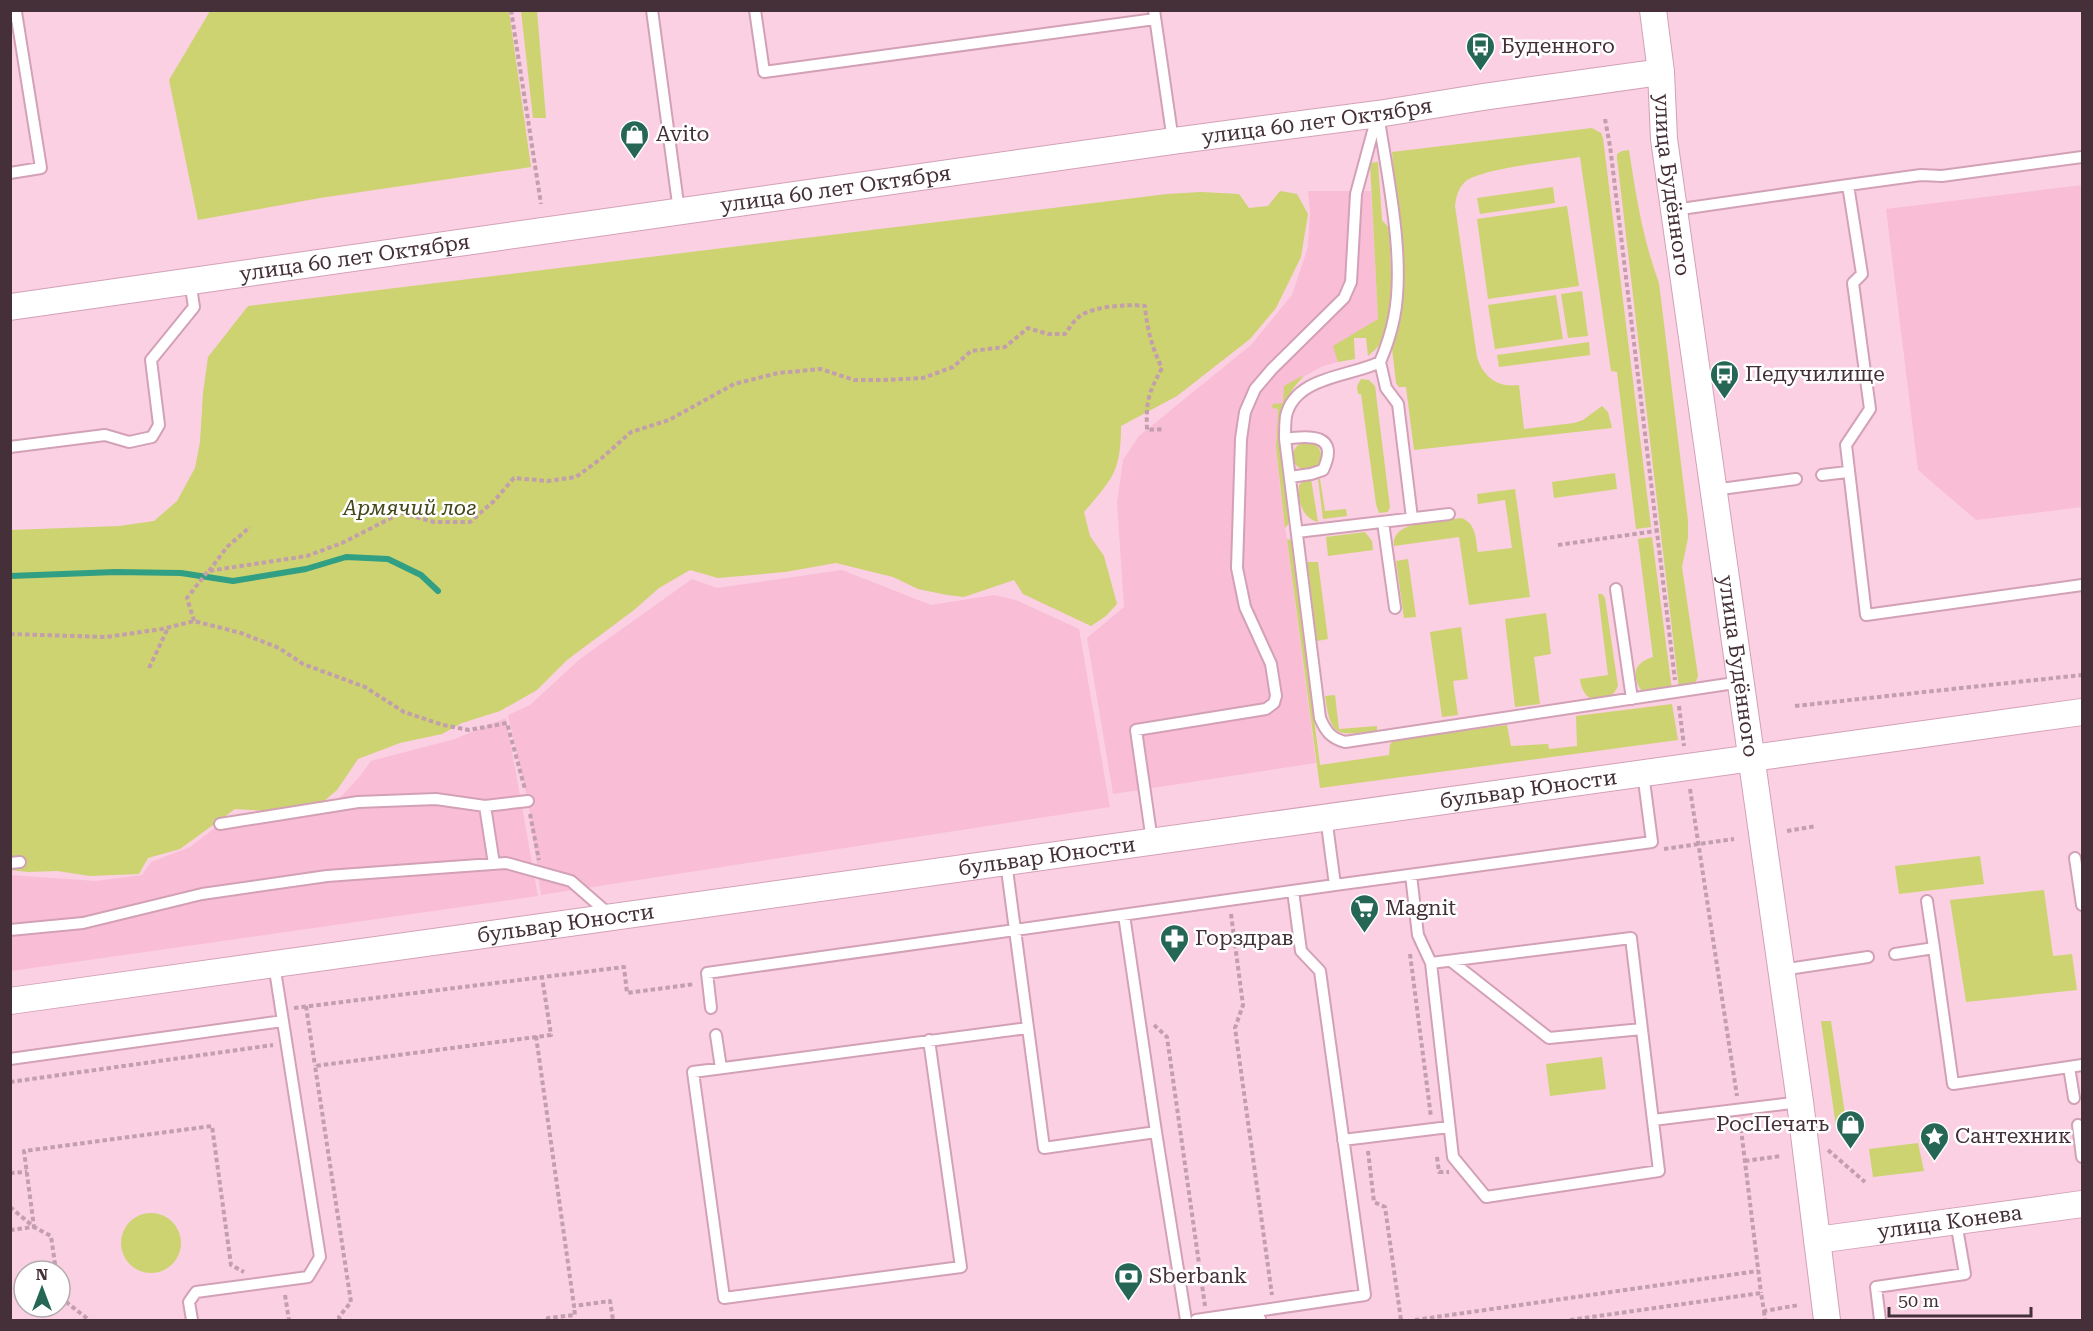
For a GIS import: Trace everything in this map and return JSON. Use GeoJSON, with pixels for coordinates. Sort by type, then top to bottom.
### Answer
{"type":"FeatureCollection","features":[{"type":"Feature","properties":{"kind":"street","name":"улица Будённого"},"geometry":{"type":"LineString","coordinates":[[1653,10],[1661,72],[1664,139],[1800,1102],[1827,1320]]}},
{"type":"Feature","properties":{"kind":"street","name":"улица 60 лет Октября"},"geometry":{"type":"LineString","coordinates":[[10,307],[1661,72]]}},
{"type":"Feature","properties":{"kind":"street","name":"бульвар Юности"},"geometry":{"type":"LineString","coordinates":[[10,1001],[2082,712]]}},
{"type":"Feature","properties":{"kind":"street","name":"улица Конева"},"geometry":{"type":"LineString","coordinates":[[1817,1240],[2082,1204]]}},
{"type":"Feature","properties":{"kind":"street"},"geometry":{"type":"LineString","coordinates":[[1244,1320],[1258,1320]]}},
{"type":"Feature","properties":{"kind":"lane"},"geometry":{"type":"LineString","coordinates":[[652,10],[679,212]]}},
{"type":"Feature","properties":{"kind":"lane"},"geometry":{"type":"LineString","coordinates":[[755,10],[764,72],[1154,15],[1173,141]]}},
{"type":"Feature","properties":{"kind":"lane"},"geometry":{"type":"LineString","coordinates":[[10,16],[16,12],[41,168],[10,173]]}},
{"type":"Feature","properties":{"kind":"lane"},"geometry":{"type":"LineString","coordinates":[[1378,114],[1394,232],[1397,286],[1394,318],[1380,362],[1386,388],[1398,404],[1412,518]]}},
{"type":"Feature","properties":{"kind":"lane"},"geometry":{"type":"LineString","coordinates":[[1152,841],[1136,730],[1266,709],[1274,703],[1276,696],[1271,664],[1245,607],[1237,568],[1241,439],[1245,412],[1255,389],[1272,369],[1344,298],[1351,282],[1356,194],[1378,114]]}},
{"type":"Feature","properties":{"kind":"lane"},"geometry":{"type":"LineString","coordinates":[[1674,210],[1921,175],[1942,176],[2082,157]]}},
{"type":"Feature","properties":{"kind":"lane"},"geometry":{"type":"LineString","coordinates":[[1848,185],[1862,274],[1853,283],[1870,409],[1846,445],[1847,472],[1866,615],[2082,585]]}},
{"type":"Feature","properties":{"kind":"lane"},"geometry":{"type":"LineString","coordinates":[[10,447],[105,435],[129,442],[152,437],[159,425],[151,360],[194,307],[190,282]]}},
{"type":"Feature","properties":{"kind":"lane"},"geometry":{"type":"LineString","coordinates":[[1380,362],[1306,389],[1294,399],[1286,415],[1285,439],[1320,717],[1325,730],[1333,738],[1345,742],[1380,738],[1740,682]]}},
{"type":"Feature","properties":{"kind":"lane"},"geometry":{"type":"LineString","coordinates":[[1285,439],[1306,436],[1318,438],[1326,446],[1328,459],[1323,470],[1290,477]]}},
{"type":"Feature","properties":{"kind":"lane"},"geometry":{"type":"LineString","coordinates":[[1822,475],[1847,472]]}},
{"type":"Feature","properties":{"kind":"lane"},"geometry":{"type":"LineString","coordinates":[[1713,490],[1796,479]]}},
{"type":"Feature","properties":{"kind":"lane"},"geometry":{"type":"LineString","coordinates":[[1297,532],[1449,514]]}},
{"type":"Feature","properties":{"kind":"lane"},"geometry":{"type":"LineString","coordinates":[[1383,522],[1395,608]]}},
{"type":"Feature","properties":{"kind":"lane"},"geometry":{"type":"LineString","coordinates":[[1616,589],[1632,699]]}},
{"type":"Feature","properties":{"kind":"lane"},"geometry":{"type":"LineString","coordinates":[[711,1008],[707,973],[1652,842],[1643,773]]}},
{"type":"Feature","properties":{"kind":"lane"},"geometry":{"type":"LineString","coordinates":[[220,824],[358,802],[436,799],[485,806],[528,801]]}},
{"type":"Feature","properties":{"kind":"lane"},"geometry":{"type":"LineString","coordinates":[[485,806],[494,864]]}},
{"type":"Feature","properties":{"kind":"lane"},"geometry":{"type":"LineString","coordinates":[[1326,817],[1335,885]]}},
{"type":"Feature","properties":{"kind":"lane"},"geometry":{"type":"LineString","coordinates":[[2075,858],[2082,906]]}},
{"type":"Feature","properties":{"kind":"lane"},"geometry":{"type":"LineString","coordinates":[[1006,862],[1044,1148],[1156,1132]]}},
{"type":"Feature","properties":{"kind":"lane"},"geometry":{"type":"LineString","coordinates":[[10,930],[83,923],[202,894],[327,876],[506,863],[571,881],[612,917]]}},
{"type":"Feature","properties":{"kind":"lane"},"geometry":{"type":"LineString","coordinates":[[1411,875],[1418,935],[1431,963],[1453,1157],[1486,1197],[1659,1171],[1631,938],[1431,963]]}},
{"type":"Feature","properties":{"kind":"lane"},"geometry":{"type":"LineString","coordinates":[[1201,1320],[1365,1296],[1320,972],[1301,951],[1293,891]]}},
{"type":"Feature","properties":{"kind":"lane"},"geometry":{"type":"LineString","coordinates":[[1927,902],[1953,1084],[2082,1065]]}},
{"type":"Feature","properties":{"kind":"lane"},"geometry":{"type":"LineString","coordinates":[[1124,915],[1186,1320]]}},
{"type":"Feature","properties":{"kind":"lane"},"geometry":{"type":"LineString","coordinates":[[1895,954],[1934,948]]}},
{"type":"Feature","properties":{"kind":"lane"},"geometry":{"type":"LineString","coordinates":[[1781,970],[1868,957]]}},
{"type":"Feature","properties":{"kind":"lane"},"geometry":{"type":"LineString","coordinates":[[1451,961],[1549,1038],[1642,1029]]}},
{"type":"Feature","properties":{"kind":"lane"},"geometry":{"type":"LineString","coordinates":[[192,1320],[189,1302],[196,1292],[308,1277],[320,1257],[274,964]]}},
{"type":"Feature","properties":{"kind":"lane"},"geometry":{"type":"LineString","coordinates":[[10,1059],[282,1015]]}},
{"type":"Feature","properties":{"kind":"lane"},"geometry":{"type":"LineString","coordinates":[[929,1040],[961,1268],[724,1298],[693,1072],[929,1040],[1028,1028]]}},
{"type":"Feature","properties":{"kind":"lane"},"geometry":{"type":"LineString","coordinates":[[716,1035],[721,1068]]}},
{"type":"Feature","properties":{"kind":"lane"},"geometry":{"type":"LineString","coordinates":[[2069,1067],[2074,1098]]}},
{"type":"Feature","properties":{"kind":"lane"},"geometry":{"type":"LineString","coordinates":[[1653,1120],[1800,1102]]}},
{"type":"Feature","properties":{"kind":"lane"},"geometry":{"type":"LineString","coordinates":[[2078,1125],[2082,1157]]}},
{"type":"Feature","properties":{"kind":"lane"},"geometry":{"type":"LineString","coordinates":[[1343,1140],[1449,1127]]}},
{"type":"Feature","properties":{"kind":"lane"},"geometry":{"type":"LineString","coordinates":[[1880,1320],[1876,1287],[1965,1275],[1956,1221]]}},
{"type":"Feature","properties":{"kind":"path"},"geometry":{"type":"LineString","coordinates":[[511,10],[541,204]]}},
{"type":"Feature","properties":{"kind":"path"},"geometry":{"type":"LineString","coordinates":[[1605,120],[1677,693],[1739,1110],[1765,1320]]}},
{"type":"Feature","properties":{"kind":"path"},"geometry":{"type":"LineString","coordinates":[[208,572],[307,556],[342,543],[401,513],[434,522],[470,522],[494,501],[514,478],[548,481],[576,477],[631,432],[669,420],[734,384],[778,374],[821,369],[854,380],[923,378],[953,367],[971,351],[1005,347],[1028,328],[1048,334],[1065,334],[1081,316],[1105,308],[1145,306],[1146,324],[1153,350],[1162,368],[1150,389],[1146,403],[1147,430],[1164,429]]}},
{"type":"Feature","properties":{"kind":"path"},"geometry":{"type":"LineString","coordinates":[[194,621],[187,598],[227,547],[250,527]]}},
{"type":"Feature","properties":{"kind":"path"},"geometry":{"type":"LineString","coordinates":[[1558,545],[1656,531]]}},
{"type":"Feature","properties":{"kind":"path"},"geometry":{"type":"LineString","coordinates":[[10,634],[106,637],[168,628],[194,621],[241,633],[270,644],[303,664],[365,687],[404,712],[443,725],[469,730],[507,723],[528,801],[542,873]]}},
{"type":"Feature","properties":{"kind":"path"},"geometry":{"type":"LineString","coordinates":[[149,668],[168,628]]}},
{"type":"Feature","properties":{"kind":"path"},"geometry":{"type":"LineString","coordinates":[[1796,706],[2082,675]]}},
{"type":"Feature","properties":{"kind":"path"},"geometry":{"type":"LineString","coordinates":[[1787,831],[1815,826]]}},
{"type":"Feature","properties":{"kind":"path"},"geometry":{"type":"LineString","coordinates":[[1230,910],[1243,1005],[1235,1028],[1274,1308]]}},
{"type":"Feature","properties":{"kind":"path"},"geometry":{"type":"LineString","coordinates":[[1409,943],[1433,1129]]}},
{"type":"Feature","properties":{"kind":"path"},"geometry":{"type":"LineString","coordinates":[[282,1015],[306,1006],[578,973]]}},
{"type":"Feature","properties":{"kind":"path"},"geometry":{"type":"LineString","coordinates":[[315,1066],[551,1035],[542,977]]}},
{"type":"Feature","properties":{"kind":"path"},"geometry":{"type":"LineString","coordinates":[[306,1006],[351,1302],[339,1317],[340,1320]]}},
{"type":"Feature","properties":{"kind":"path"},"geometry":{"type":"LineString","coordinates":[[1153,1024],[1167,1037],[1201,1320]]}},
{"type":"Feature","properties":{"kind":"path"},"geometry":{"type":"LineString","coordinates":[[536,1036],[575,1315],[547,1320]]}},
{"type":"Feature","properties":{"kind":"path"},"geometry":{"type":"LineString","coordinates":[[10,1082],[274,1044],[276,1056]]}},
{"type":"Feature","properties":{"kind":"path"},"geometry":{"type":"LineString","coordinates":[[34,1227],[24,1151],[212,1126],[231,1265],[246,1272]]}},
{"type":"Feature","properties":{"kind":"path"},"geometry":{"type":"LineString","coordinates":[[1367,1142],[1374,1202],[1385,1207],[1401,1320]]}},
{"type":"Feature","properties":{"kind":"path"},"geometry":{"type":"LineString","coordinates":[[1828,1150],[1864,1182]]}},
{"type":"Feature","properties":{"kind":"path"},"geometry":{"type":"LineString","coordinates":[[1436,1154],[1439,1172],[1451,1172]]}},
{"type":"Feature","properties":{"kind":"path"},"geometry":{"type":"LineString","coordinates":[[1745,1161],[1781,1156]]}},
{"type":"Feature","properties":{"kind":"path"},"geometry":{"type":"LineString","coordinates":[[10,1173],[27,1172]]}},
{"type":"Feature","properties":{"kind":"path"},"geometry":{"type":"LineString","coordinates":[[10,1207],[34,1227],[51,1236],[54,1259]]}},
{"type":"Feature","properties":{"kind":"path"},"geometry":{"type":"LineString","coordinates":[[10,1230],[34,1227]]}},
{"type":"Feature","properties":{"kind":"path"},"geometry":{"type":"LineString","coordinates":[[1415,1320],[1758,1271]]}},
{"type":"Feature","properties":{"kind":"path"},"geometry":{"type":"LineString","coordinates":[[1570,1320],[1761,1293]]}},
{"type":"Feature","properties":{"kind":"path"},"geometry":{"type":"LineString","coordinates":[[574,1306],[610,1301],[613,1320]]}},
{"type":"Feature","properties":{"kind":"path"},"geometry":{"type":"LineString","coordinates":[[1764,1311],[1799,1305]]}},
{"type":"Feature","properties":{"kind":"path"},"geometry":{"type":"LineString","coordinates":[[72,1307],[89,1320]]}},
{"type":"Feature","properties":{"kind":"shaded area"},"geometry":{"type":"Polygon","coordinates":[[[2082,185],[2082,507],[1976,520],[1918,470],[1886,209],[2082,185]]]}},
{"type":"Feature","properties":{"kind":"shaded area"},"geometry":{"type":"Polygon","coordinates":[[[1308,191],[1371,191],[1378,319],[1334,346],[1338,362],[1301,376],[1284,403],[1272,408],[1278,408],[1276,447],[1280,487],[1316,763],[1113,794],[1087,638],[1124,607],[1117,503],[1123,460],[1139,436],[1251,345],[1292,295],[1308,247],[1310,211],[1308,191]]]}},
{"type":"Feature","properties":{"kind":"shaded area"},"geometry":{"type":"Polygon","coordinates":[[[842,570],[931,605],[994,595],[1016,600],[1079,629],[1110,807],[541,895],[528,801],[508,715],[530,705],[580,659],[692,579],[717,588],[842,570]]]}},
{"type":"Feature","properties":{"kind":"shaded area"},"geometry":{"type":"Polygon","coordinates":[[[506,718],[538,896],[11,971],[10,875],[96,881],[142,875],[151,862],[190,847],[220,824],[257,823],[327,812],[371,761],[455,739],[506,718]]]}},
{"type":"Feature","properties":{"kind":"green space"},"geometry":{"type":"Polygon","coordinates":[[[210,11],[509,11],[531,167],[320,198],[198,220],[169,80],[210,11]]]}},
{"type":"Feature","properties":{"kind":"green space"},"geometry":{"type":"Polygon","coordinates":[[[521,11],[537,11],[546,118],[533,118],[521,11]]]}},
{"type":"Feature","properties":{"kind":"green space"},"geometry":{"type":"Polygon","coordinates":[[[1592,128],[1601,133],[1603,138],[1651,527],[1636,529],[1617,372],[1611,371],[1580,157],[1503,169],[1475,176],[1461,187],[1455,206],[1477,357],[1483,370],[1492,380],[1504,385],[1519,385],[1524,429],[1574,423],[1583,420],[1602,406],[1608,412],[1612,428],[1414,450],[1406,387],[1399,387],[1396,383],[1392,348],[1400,320],[1403,269],[1392,152],[1592,128]]]}},
{"type":"Feature","properties":{"kind":"green space"},"geometry":{"type":"Polygon","coordinates":[[[1629,150],[1644,234],[1659,283],[1688,521],[1688,538],[1682,567],[1698,676],[1695,684],[1679,689],[1617,158],[1617,154],[1629,150]]]}},
{"type":"Feature","properties":{"kind":"green space"},"geometry":{"type":"Polygon","coordinates":[[[1378,162],[1382,220],[1389,228],[1391,309],[1378,347],[1368,356],[1366,338],[1354,338],[1355,359],[1338,362],[1333,346],[1378,319],[1370,163],[1378,162]]]}},
{"type":"Feature","properties":{"kind":"green space"},"geometry":{"type":"Polygon","coordinates":[[[1553,187],[1555,203],[1480,214],[1477,198],[1553,187]]]}},
{"type":"Feature","properties":{"kind":"green space","name":"Армячий лог"},"geometry":{"type":"Polygon","coordinates":[[[1280,191],[1297,194],[1308,214],[1301,257],[1276,308],[1250,339],[1177,396],[1121,426],[1117,465],[1102,491],[1084,512],[1090,536],[1104,556],[1117,604],[1106,616],[1091,626],[1023,594],[1014,580],[964,597],[918,589],[893,577],[836,563],[785,572],[718,578],[690,570],[659,588],[634,610],[567,660],[537,690],[500,711],[462,723],[442,734],[400,743],[358,759],[337,790],[317,807],[282,812],[235,809],[180,849],[148,858],[139,874],[90,876],[57,871],[11,870],[11,530],[119,526],[154,521],[177,501],[195,468],[200,442],[208,357],[248,306],[1167,194],[1201,192],[1239,194],[1249,208],[1268,206],[1280,191]]]}},
{"type":"Feature","properties":{"kind":"green space"},"geometry":{"type":"Polygon","coordinates":[[[1567,206],[1579,286],[1488,299],[1477,219],[1567,206]]]}},
{"type":"Feature","properties":{"kind":"green space"},"geometry":{"type":"Polygon","coordinates":[[[1582,291],[1588,336],[1568,338],[1561,294],[1582,291]]]}},
{"type":"Feature","properties":{"kind":"green space"},"geometry":{"type":"Polygon","coordinates":[[[1556,295],[1563,339],[1495,349],[1488,305],[1556,295]]]}},
{"type":"Feature","properties":{"kind":"green space"},"geometry":{"type":"Polygon","coordinates":[[[1589,342],[1590,355],[1499,367],[1497,355],[1589,342]]]}},
{"type":"Feature","properties":{"kind":"green space"},"geometry":{"type":"Polygon","coordinates":[[[1302,376],[1286,400],[1278,426],[1289,523],[1285,528],[1276,447],[1278,409],[1272,408],[1273,404],[1283,403],[1284,386],[1302,376]]]}},
{"type":"Feature","properties":{"kind":"green space"},"geometry":{"type":"Polygon","coordinates":[[[1361,379],[1369,380],[1375,386],[1390,507],[1388,512],[1379,513],[1376,504],[1361,394],[1358,394],[1357,386],[1361,379]]]}},
{"type":"Feature","properties":{"kind":"green space"},"geometry":{"type":"Polygon","coordinates":[[[1307,442],[1317,446],[1321,456],[1317,466],[1307,470],[1297,466],[1293,456],[1297,446],[1307,442]]]}},
{"type":"Feature","properties":{"kind":"green space"},"geometry":{"type":"Polygon","coordinates":[[[1615,473],[1617,489],[1554,498],[1552,482],[1615,473]]]}},
{"type":"Feature","properties":{"kind":"green space"},"geometry":{"type":"Polygon","coordinates":[[[1311,479],[1318,522],[1304,512],[1299,497],[1299,485],[1311,479]]]}},
{"type":"Feature","properties":{"kind":"green space"},"geometry":{"type":"Polygon","coordinates":[[[1318,479],[1320,479],[1325,511],[1346,509],[1347,516],[1323,519],[1318,479]]]}},
{"type":"Feature","properties":{"kind":"green space"},"geometry":{"type":"Polygon","coordinates":[[[1515,489],[1530,597],[1469,605],[1459,537],[1394,546],[1395,537],[1409,526],[1462,518],[1473,528],[1478,552],[1512,548],[1505,500],[1478,504],[1477,494],[1515,489]]]}},
{"type":"Feature","properties":{"kind":"green space"},"geometry":{"type":"Polygon","coordinates":[[[1365,532],[1372,541],[1373,550],[1328,556],[1326,537],[1365,532]]]}},
{"type":"Feature","properties":{"kind":"green space"},"geometry":{"type":"Polygon","coordinates":[[[1652,537],[1672,690],[1653,693],[1641,690],[1636,677],[1638,666],[1653,657],[1638,539],[1652,537]]]}},
{"type":"Feature","properties":{"kind":"green space"},"geometry":{"type":"Polygon","coordinates":[[[1287,539],[1291,540],[1320,765],[1389,755],[1390,744],[1395,740],[1507,725],[1511,746],[1548,744],[1549,749],[1577,746],[1576,716],[1672,704],[1678,740],[1320,788],[1287,539]]]}},
{"type":"Feature","properties":{"kind":"green space"},"geometry":{"type":"Polygon","coordinates":[[[1408,559],[1416,617],[1404,618],[1396,561],[1408,559]]]}},
{"type":"Feature","properties":{"kind":"green space"},"geometry":{"type":"Polygon","coordinates":[[[1307,562],[1318,562],[1328,639],[1317,641],[1307,562]]]}},
{"type":"Feature","properties":{"kind":"green space"},"geometry":{"type":"Polygon","coordinates":[[[1598,594],[1602,594],[1605,598],[1618,686],[1614,693],[1602,700],[1590,698],[1585,694],[1580,679],[1608,675],[1598,594]]]}},
{"type":"Feature","properties":{"kind":"green space"},"geometry":{"type":"Polygon","coordinates":[[[1546,613],[1551,654],[1534,657],[1540,704],[1515,707],[1505,619],[1546,613]]]}},
{"type":"Feature","properties":{"kind":"green space"},"geometry":{"type":"Polygon","coordinates":[[[1461,627],[1468,679],[1453,681],[1458,715],[1442,717],[1430,632],[1461,627]]]}},
{"type":"Feature","properties":{"kind":"green space"},"geometry":{"type":"Polygon","coordinates":[[[1335,695],[1339,729],[1377,726],[1377,731],[1345,733],[1338,731],[1330,720],[1325,696],[1335,695]]]}},
{"type":"Feature","properties":{"kind":"green space"},"geometry":{"type":"Polygon","coordinates":[[[1980,856],[1984,884],[1899,894],[1895,866],[1980,856]]]}},
{"type":"Feature","properties":{"kind":"green space"},"geometry":{"type":"Polygon","coordinates":[[[2044,890],[2053,956],[2072,954],[2077,990],[1966,1002],[1950,900],[2044,890]]]}},
{"type":"Feature","properties":{"kind":"green space"},"geometry":{"type":"Polygon","coordinates":[[[1821,1021],[1831,1021],[1847,1127],[1836,1127],[1821,1021]]]}},
{"type":"Feature","properties":{"kind":"green space"},"geometry":{"type":"Polygon","coordinates":[[[1602,1057],[1606,1089],[1550,1096],[1546,1064],[1602,1057]]]}},
{"type":"Feature","properties":{"kind":"green space"},"geometry":{"type":"Polygon","coordinates":[[[1918,1143],[1924,1171],[1873,1177],[1869,1149],[1918,1143]]]}},
{"type":"Feature","properties":{"kind":"green space"},"geometry":{"type":"Polygon","coordinates":[[[145,1213],[157,1213],[168,1218],[176,1226],[181,1243],[179,1255],[168,1268],[157,1273],[145,1273],[134,1268],[126,1260],[121,1249],[121,1237],[126,1226],[134,1218],[145,1213]]]}},
{"type":"Feature","properties":{"kind":"waterway"},"geometry":{"type":"LineString","coordinates":[[10,576],[115,572],[181,573],[233,581],[306,569],[346,557],[388,559],[421,575],[438,591]]}},
{"type":"Feature","properties":{"kind":"place","name":"Буденного"},"geometry":{"type":"Point","coordinates":[1480,72]}},
{"type":"Feature","properties":{"kind":"place","name":"Avito"},"geometry":{"type":"Point","coordinates":[635,160]}},
{"type":"Feature","properties":{"kind":"place","name":"Педучилище"},"geometry":{"type":"Point","coordinates":[1724,400]}},
{"type":"Feature","properties":{"kind":"place","name":"Magnit"},"geometry":{"type":"Point","coordinates":[1364,934]}},
{"type":"Feature","properties":{"kind":"place","name":"Горздрав"},"geometry":{"type":"Point","coordinates":[1174,964]}},
{"type":"Feature","properties":{"kind":"place","name":"РосПечать"},"geometry":{"type":"Point","coordinates":[1850,1150]}},
{"type":"Feature","properties":{"kind":"place","name":"Сантехник"},"geometry":{"type":"Point","coordinates":[1934,1162]}},
{"type":"Feature","properties":{"kind":"place","name":"Sberbank"},"geometry":{"type":"Point","coordinates":[1128,1302]}}]}
